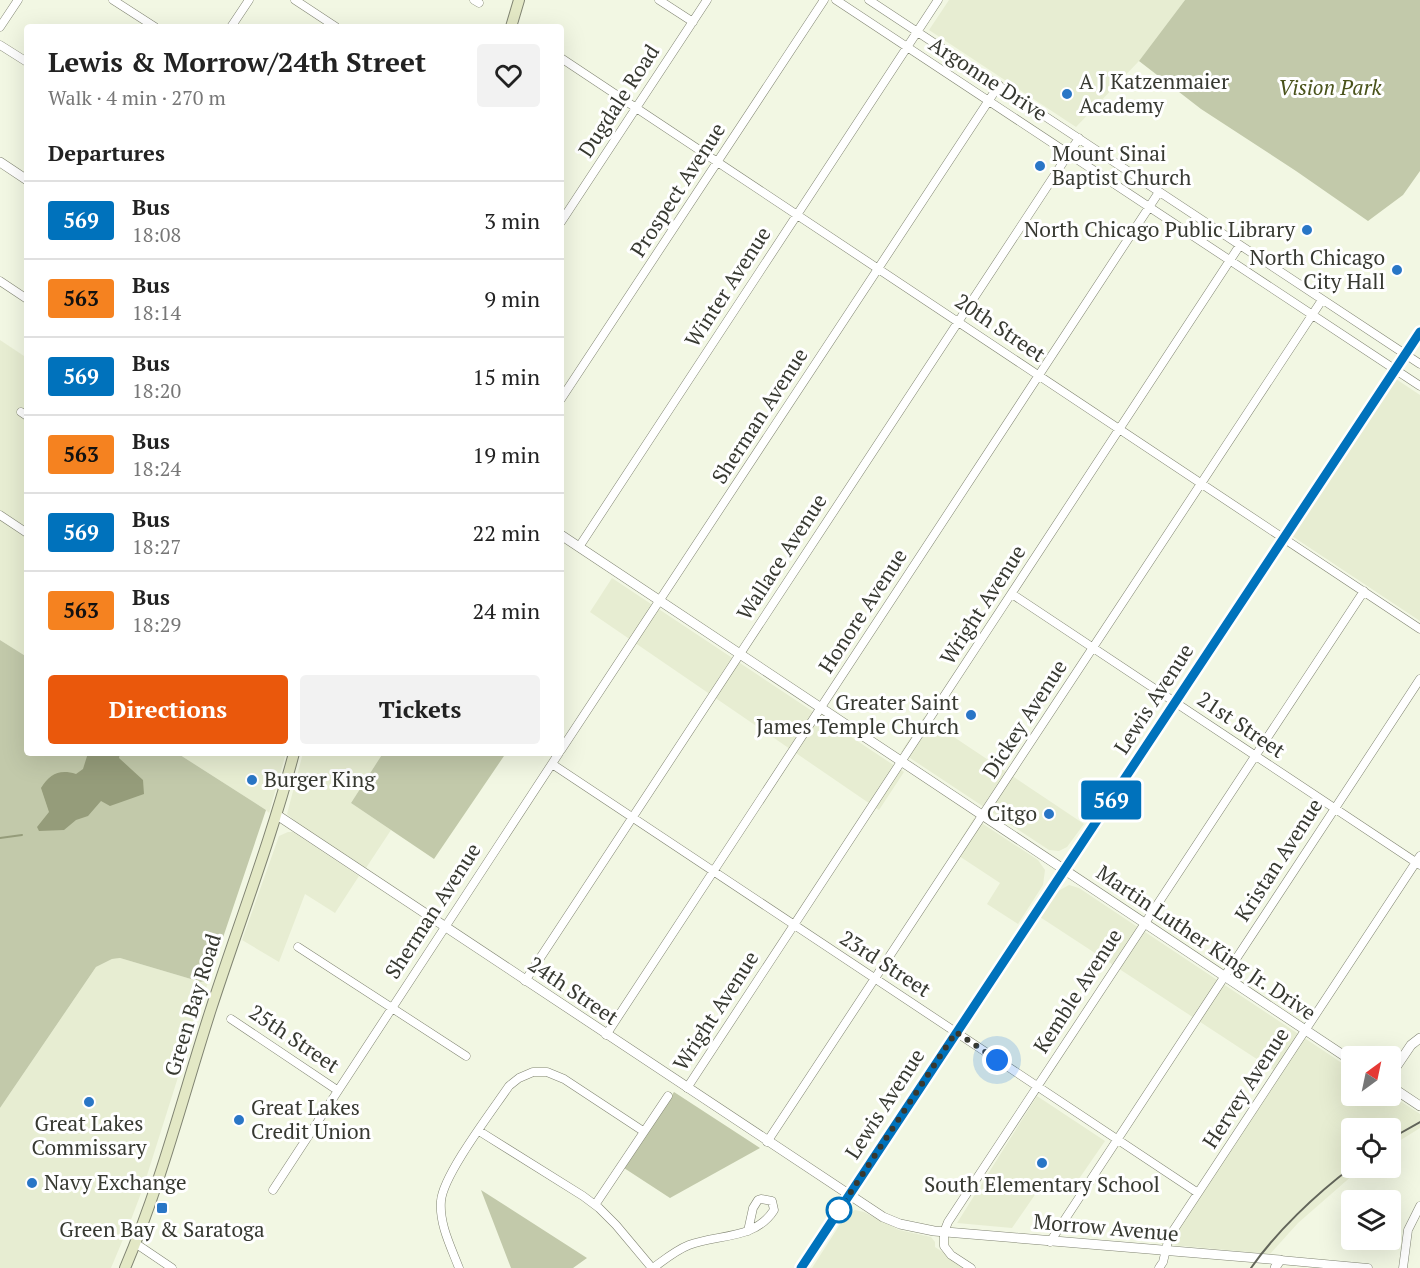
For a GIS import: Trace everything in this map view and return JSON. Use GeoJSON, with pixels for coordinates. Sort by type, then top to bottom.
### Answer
{"type":"FeatureCollection","features":[{"type":"Feature","properties":{"kind":"main road"},"geometry":{"type":"LineString","coordinates":[[512,24],[519,0]]}},
{"type":"Feature","properties":{"kind":"main road","name":"Lewis Avenue"},"geometry":{"type":"LineString","coordinates":[[801,1268],[1420,332]]}},
{"type":"Feature","properties":{"kind":"main road","name":"Green Bay Road"},"geometry":{"type":"LineString","coordinates":[[125,1268],[161,1171],[235,935],[277,815],[293,756]]}},
{"type":"Feature","properties":{"kind":"street"},"geometry":{"type":"LineString","coordinates":[[0,27],[18,0]]}},
{"type":"Feature","properties":{"kind":"street"},"geometry":{"type":"LineString","coordinates":[[113,0],[150,24]]}},
{"type":"Feature","properties":{"kind":"street"},"geometry":{"type":"LineString","coordinates":[[233,24],[249,0]]}},
{"type":"Feature","properties":{"kind":"street"},"geometry":{"type":"LineString","coordinates":[[295,0],[331,24]]}},
{"type":"Feature","properties":{"kind":"street"},"geometry":{"type":"LineString","coordinates":[[659,0],[693,22]]}},
{"type":"Feature","properties":{"kind":"street","name":"Dugdale Road"},"geometry":{"type":"LineString","coordinates":[[564,217],[707,0]]}},
{"type":"Feature","properties":{"kind":"street","name":"Prospect Avenue"},"geometry":{"type":"LineString","coordinates":[[564,394],[824,0]]}},
{"type":"Feature","properties":{"kind":"street","name":"Argonne Drive"},"geometry":{"type":"LineString","coordinates":[[836,0],[1420,386]]}},
{"type":"Feature","properties":{"kind":"street","name":"Argonne Drive"},"geometry":{"type":"LineString","coordinates":[[869,0],[1420,364]]}},
{"type":"Feature","properties":{"kind":"street","name":"Winter Avenue"},"geometry":{"type":"LineString","coordinates":[[579,547],[938,0]]}},
{"type":"Feature","properties":{"kind":"street"},"geometry":{"type":"LineString","coordinates":[[0,45],[24,60]]}},
{"type":"Feature","properties":{"kind":"street","name":"20th Street"},"geometry":{"type":"LineString","coordinates":[[564,60],[1420,629]]}},
{"type":"Feature","properties":{"kind":"street","name":"Sherman Avenue"},"geometry":{"type":"LineString","coordinates":[[564,746],[999,85]]}},
{"type":"Feature","properties":{"kind":"street","name":"Wallace Avenue"},"geometry":{"type":"LineString","coordinates":[[525,981],[1079,138]]}},
{"type":"Feature","properties":{"kind":"street"},"geometry":{"type":"LineString","coordinates":[[0,162],[24,178]]}},
{"type":"Feature","properties":{"kind":"street","name":"Honore Avenue"},"geometry":{"type":"LineString","coordinates":[[606,1035],[1159,192]]}},
{"type":"Feature","properties":{"kind":"street","name":"Wright Avenue"},"geometry":{"type":"LineString","coordinates":[[687,1088],[1240,245]]}},
{"type":"Feature","properties":{"kind":"street"},"geometry":{"type":"LineString","coordinates":[[0,281],[24,297]]}},
{"type":"Feature","properties":{"kind":"street","name":"Dickey Avenue"},"geometry":{"type":"LineString","coordinates":[[767,1142],[1322,300]]}},
{"type":"Feature","properties":{"kind":"street"},"geometry":{"type":"LineString","coordinates":[[0,515],[24,531]]}},
{"type":"Feature","properties":{"kind":"street","name":"Martin Luther King Jr. Drive"},"geometry":{"type":"LineString","coordinates":[[564,537],[1341,1054]]}},
{"type":"Feature","properties":{"kind":"street","name":"Kemble Avenue"},"geometry":{"type":"LineString","coordinates":[[944,1232],[948,1222],[1036,1086],[1364,591]]}},
{"type":"Feature","properties":{"kind":"street","name":"21st Street"},"geometry":{"type":"LineString","coordinates":[[1012,594],[1335,809],[1419,862]]}},
{"type":"Feature","properties":{"kind":"street","name":"Kristan Avenue"},"geometry":{"type":"LineString","coordinates":[[1050,1242],[1420,679]]}},
{"type":"Feature","properties":{"kind":"street","name":"Sherman Avenue"},"geometry":{"type":"LineString","coordinates":[[273,1190],[557,756]]}},
{"type":"Feature","properties":{"kind":"street","name":"23rd Street"},"geometry":{"type":"LineString","coordinates":[[552,764],[1198,1193]]}},
{"type":"Feature","properties":{"kind":"street","name":"24th Street"},"geometry":{"type":"LineString","coordinates":[[277,815],[848,1196]]}},
{"type":"Feature","properties":{"kind":"street","name":"Hervey Avenue"},"geometry":{"type":"LineString","coordinates":[[1159,1268],[1169,1237],[1419,862]]}},
{"type":"Feature","properties":{"kind":"street"},"geometry":{"type":"LineString","coordinates":[[298,947],[466,1056]]}},
{"type":"Feature","properties":{"kind":"street","name":"25th Street"},"geometry":{"type":"LineString","coordinates":[[231,1019],[337,1090]]}},
{"type":"Feature","properties":{"kind":"street"},"geometry":{"type":"LineString","coordinates":[[1401,1060],[1420,1030]]}},
{"type":"Feature","properties":{"kind":"street"},"geometry":{"type":"LineString","coordinates":[[1411,1045],[1420,1038]]}},
{"type":"Feature","properties":{"kind":"street"},"geometry":{"type":"LineString","coordinates":[[459,1268],[442,1219],[441,1201],[446,1180],[509,1086],[519,1078],[533,1072],[547,1072],[564,1079],[643,1131]]}},
{"type":"Feature","properties":{"kind":"street"},"geometry":{"type":"LineString","coordinates":[[1401,1093],[1420,1106]]}},
{"type":"Feature","properties":{"kind":"street"},"geometry":{"type":"LineString","coordinates":[[595,1205],[668,1096]]}},
{"type":"Feature","properties":{"kind":"street"},"geometry":{"type":"LineString","coordinates":[[479,1131],[595,1205],[616,1225],[652,1268],[687,1246],[700,1241],[741,1235],[748,1231]]}},
{"type":"Feature","properties":{"kind":"street","name":"Morrow Avenue"},"geometry":{"type":"LineString","coordinates":[[848,1196],[883,1217],[900,1224],[944,1232],[1166,1251],[1277,1264],[1368,1268]]}},
{"type":"Feature","properties":{"kind":"street"},"geometry":{"type":"LineString","coordinates":[[1403,1268],[1408,1230],[1420,1206]]}},
{"type":"Feature","properties":{"kind":"street"},"geometry":{"type":"LineString","coordinates":[[944,1232],[944,1246],[951,1255],[971,1268]]}},
{"type":"Feature","properties":{"kind":"street"},"geometry":{"type":"LineString","coordinates":[[135,1243],[172,1268]]}},
{"type":"Feature","properties":{"kind":"shaded area","name":"A J Katzenmaier Academy"},"geometry":{"type":"Polygon","coordinates":[[[949,0],[1185,0],[1139,61],[1076,127],[929,30],[949,0]]]}},
{"type":"Feature","properties":{"kind":"shaded area"},"geometry":{"type":"Polygon","coordinates":[[[0,340],[24,356],[24,655],[0,640],[0,340]]]}},
{"type":"Feature","properties":{"kind":"shaded area"},"geometry":{"type":"Polygon","coordinates":[[[1396,379],[1420,395],[1420,621],[1292,536],[1396,379]]]}},
{"type":"Feature","properties":{"kind":"shaded area"},"geometry":{"type":"Polygon","coordinates":[[[612,578],[904,772],[879,810],[590,612],[612,578]]]}},
{"type":"Feature","properties":{"kind":"shaded area"},"geometry":{"type":"Polygon","coordinates":[[[924,717],[1084,824],[1067,847],[1059,851],[1049,850],[901,752],[924,717]]]}},
{"type":"Feature","properties":{"kind":"shaded area"},"geometry":{"type":"Polygon","coordinates":[[[87,756],[119,756],[143,780],[144,794],[110,806],[101,801],[88,816],[76,820],[64,830],[39,831],[37,827],[49,812],[41,788],[48,779],[56,774],[65,772],[76,774],[83,769],[87,756]]]}},
{"type":"Feature","properties":{"kind":"shaded area"},"geometry":{"type":"Polygon","coordinates":[[[182,756],[285,756],[269,813],[182,756]]]}},
{"type":"Feature","properties":{"kind":"shaded area"},"geometry":{"type":"Polygon","coordinates":[[[302,756],[381,756],[351,803],[391,830],[366,868],[287,814],[302,756]]]}},
{"type":"Feature","properties":{"kind":"shaded area"},"geometry":{"type":"Polygon","coordinates":[[[974,818],[1038,860],[1045,870],[1043,885],[1018,924],[987,904],[1000,883],[953,852],[974,818]]]}},
{"type":"Feature","properties":{"kind":"shaded area"},"geometry":{"type":"Polygon","coordinates":[[[293,832],[359,876],[335,913],[305,894],[279,962],[242,940],[279,836],[293,832]]]}},
{"type":"Feature","properties":{"kind":"shaded area"},"geometry":{"type":"Polygon","coordinates":[[[1069,885],[1079,888],[1341,1062],[1341,1106],[1401,1106],[1401,1102],[1420,1114],[1420,1128],[1401,1140],[1401,1118],[1341,1118],[1341,1178],[1349,1178],[1298,1223],[1270,1254],[1161,1244],[1275,1071],[1040,917],[1058,891],[1069,885]]]}},
{"type":"Feature","properties":{"kind":"shaded area"},"geometry":{"type":"Polygon","coordinates":[[[120,958],[201,982],[209,979],[143,1188],[129,1225],[111,1268],[0,1268],[0,1108],[96,967],[112,959],[120,958]]]}},
{"type":"Feature","properties":{"kind":"shaded area","name":"South Elementary School"},"geometry":{"type":"Polygon","coordinates":[[[1037,1096],[1105,1141],[1072,1189],[1041,1186],[1012,1228],[957,1223],[1037,1096]]]}},
{"type":"Feature","properties":{"kind":"shaded area"},"geometry":{"type":"Polygon","coordinates":[[[855,1210],[864,1212],[899,1230],[931,1237],[935,1242],[935,1247],[967,1268],[812,1268],[846,1215],[855,1210]]]}},
{"type":"Feature","properties":{"kind":"green space","name":"Vision Park"},"geometry":{"type":"Polygon","coordinates":[[[1185,0],[1420,0],[1420,171],[1403,195],[1368,221],[1201,109],[1139,61],[1185,0]]]}},
{"type":"Feature","properties":{"kind":"green space"},"geometry":{"type":"Polygon","coordinates":[[[0,640],[24,655],[24,756],[182,756],[266,810],[209,979],[201,982],[120,958],[112,959],[96,967],[0,1108],[0,640]]]}},
{"type":"Feature","properties":{"kind":"green space"},"geometry":{"type":"Polygon","coordinates":[[[381,756],[504,756],[434,859],[351,803],[381,756]]]}},
{"type":"Feature","properties":{"kind":"green space"},"geometry":{"type":"Polygon","coordinates":[[[674,1092],[760,1148],[670,1198],[624,1168],[674,1092]]]}},
{"type":"Feature","properties":{"kind":"green space"},"geometry":{"type":"Polygon","coordinates":[[[481,1190],[587,1258],[573,1268],[511,1268],[481,1190]]]}},
{"type":"Feature","properties":{"kind":"waterway"},"geometry":{"type":"LineString","coordinates":[[0,838],[22,835]]}},
{"type":"Feature","properties":{"kind":"railway"},"geometry":{"type":"LineString","coordinates":[[1401,1133],[1420,1122]]}},
{"type":"Feature","properties":{"kind":"railway"},"geometry":{"type":"LineString","coordinates":[[1251,1268],[1297,1214],[1341,1176]]}},
{"type":"Feature","properties":{"kind":"bus line","name":"569"},"geometry":{"type":"LineString","coordinates":[[801,1268],[1420,332]]}},
{"type":"Feature","properties":{"kind":"place","name":"A J Katzenmaier Academy"},"geometry":{"type":"Point","coordinates":[1067,94]}},
{"type":"Feature","properties":{"kind":"place","name":"Mount Sinai Baptist Church"},"geometry":{"type":"Point","coordinates":[1040,166]}},
{"type":"Feature","properties":{"kind":"place","name":"North Chicago Public Library"},"geometry":{"type":"Point","coordinates":[1307,230]}},
{"type":"Feature","properties":{"kind":"place","name":"North Chicago City Hall"},"geometry":{"type":"Point","coordinates":[1397,270]}},
{"type":"Feature","properties":{"kind":"place","name":"Greater Saint James Temple Church"},"geometry":{"type":"Point","coordinates":[971,715]}},
{"type":"Feature","properties":{"kind":"place","name":"Burger King"},"geometry":{"type":"Point","coordinates":[252,780]}},
{"type":"Feature","properties":{"kind":"place","name":"Citgo"},"geometry":{"type":"Point","coordinates":[1049,814]}},
{"type":"Feature","properties":{"kind":"place","name":"Great Lakes Commissary"},"geometry":{"type":"Point","coordinates":[89,1102]}},
{"type":"Feature","properties":{"kind":"place","name":"Great Lakes Credit Union"},"geometry":{"type":"Point","coordinates":[239,1120]}},
{"type":"Feature","properties":{"kind":"place","name":"South Elementary School"},"geometry":{"type":"Point","coordinates":[1042,1163]}},
{"type":"Feature","properties":{"kind":"place","name":"Navy Exchange"},"geometry":{"type":"Point","coordinates":[32,1183]}},
{"type":"Feature","properties":{"kind":"place","name":"Green Bay & Saratoga"},"geometry":{"type":"Point","coordinates":[162,1208]}},
{"type":"Feature","properties":{"kind":"route"},"geometry":{"type":"LineString","coordinates":[[839,1210],[956,1032],[997,1060]]}}]}
